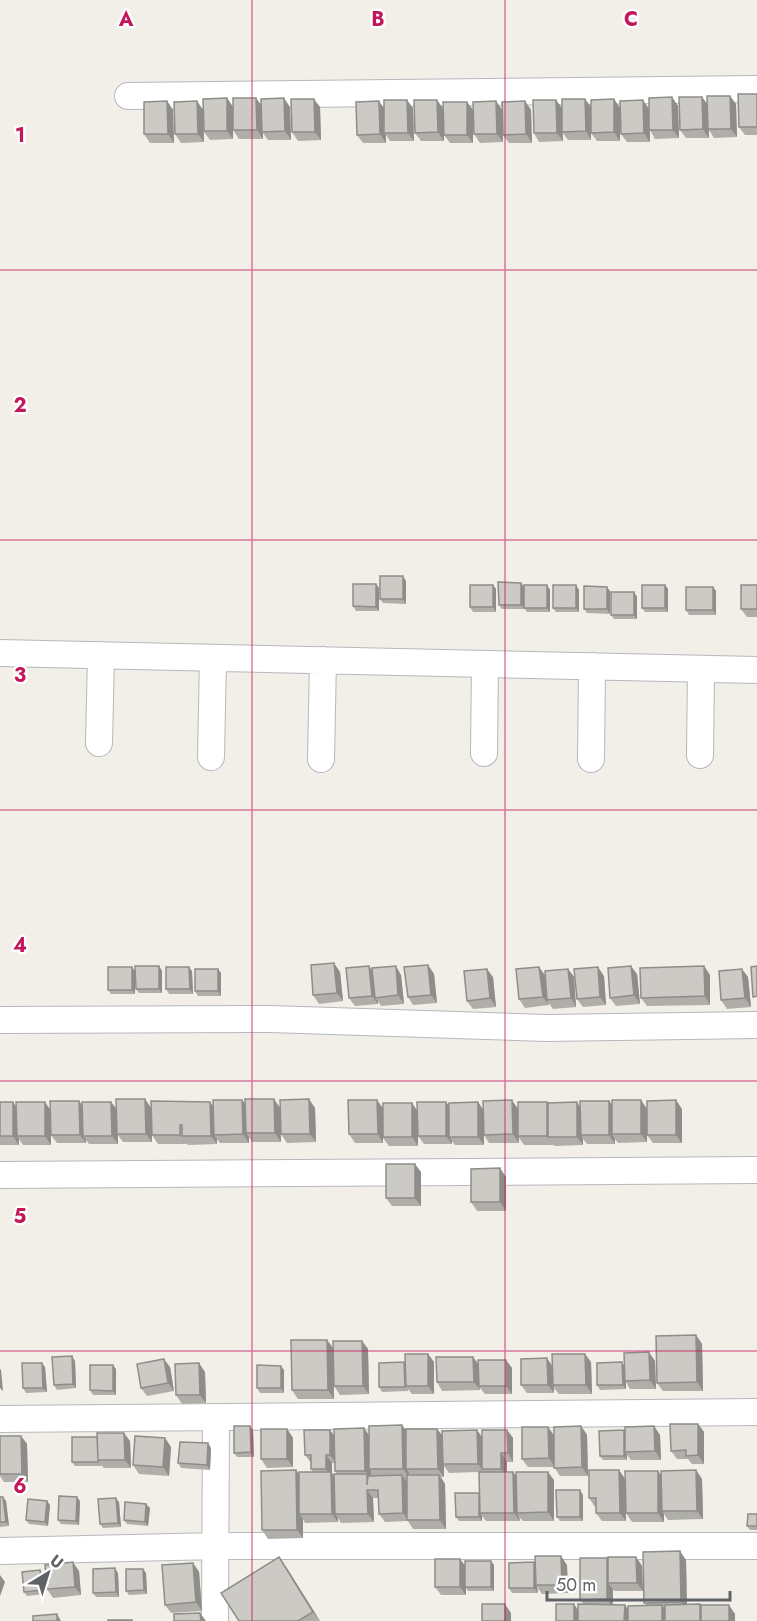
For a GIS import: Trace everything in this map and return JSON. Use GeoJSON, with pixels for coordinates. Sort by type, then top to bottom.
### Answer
{"type":"FeatureCollection","features":[{"type":"Feature","properties":{"kind":"street"},"geometry":{"type":"LineString","coordinates":[[128,96],[757,89]]}},
{"type":"Feature","properties":{"kind":"street"},"geometry":{"type":"LineString","coordinates":[[0,654],[757,670]]}},
{"type":"Feature","properties":{"kind":"street"},"geometry":{"type":"LineString","coordinates":[[99,743],[100,655]]}},
{"type":"Feature","properties":{"kind":"street"},"geometry":{"type":"LineString","coordinates":[[211,757],[213,658]]}},
{"type":"Feature","properties":{"kind":"street"},"geometry":{"type":"LineString","coordinates":[[321,759],[322,660]]}},
{"type":"Feature","properties":{"kind":"street"},"geometry":{"type":"LineString","coordinates":[[484,753],[485,664]]}},
{"type":"Feature","properties":{"kind":"street"},"geometry":{"type":"LineString","coordinates":[[591,759],[592,666]]}},
{"type":"Feature","properties":{"kind":"street"},"geometry":{"type":"LineString","coordinates":[[700,755],[701,669]]}},
{"type":"Feature","properties":{"kind":"street"},"geometry":{"type":"LineString","coordinates":[[0,1020],[270,1018],[546,1028],[757,1025]]}},
{"type":"Feature","properties":{"kind":"street"},"geometry":{"type":"LineString","coordinates":[[0,1174],[757,1170]]}},
{"type":"Feature","properties":{"kind":"street"},"geometry":{"type":"LineString","coordinates":[[0,1419],[757,1412]]}},
{"type":"Feature","properties":{"kind":"street"},"geometry":{"type":"LineString","coordinates":[[215,1621],[216,1418]]}},
{"type":"Feature","properties":{"kind":"street"},"geometry":{"type":"LineString","coordinates":[[0,1551],[216,1546],[757,1546]]}},
{"type":"Feature","properties":{"kind":"building"},"geometry":{"type":"Polygon","coordinates":[[[738,94],[757,94],[757,127],[739,127],[738,94]]]}},
{"type":"Feature","properties":{"kind":"building"},"geometry":{"type":"Polygon","coordinates":[[[707,96],[730,96],[731,129],[708,129],[707,96]]]}},
{"type":"Feature","properties":{"kind":"building"},"geometry":{"type":"Polygon","coordinates":[[[672,97],[673,130],[649,130],[649,98],[672,97]]]}},
{"type":"Feature","properties":{"kind":"building"},"geometry":{"type":"Polygon","coordinates":[[[679,97],[702,97],[703,129],[680,130],[679,97]]]}},
{"type":"Feature","properties":{"kind":"building"},"geometry":{"type":"Polygon","coordinates":[[[227,98],[227,131],[204,131],[203,99],[227,98]]]}},
{"type":"Feature","properties":{"kind":"building"},"geometry":{"type":"Polygon","coordinates":[[[233,98],[256,98],[257,130],[233,130],[233,98]]]}},
{"type":"Feature","properties":{"kind":"building"},"geometry":{"type":"Polygon","coordinates":[[[284,98],[285,131],[262,132],[261,99],[284,98]]]}},
{"type":"Feature","properties":{"kind":"building"},"geometry":{"type":"Polygon","coordinates":[[[291,99],[314,99],[315,132],[292,132],[291,99]]]}},
{"type":"Feature","properties":{"kind":"building"},"geometry":{"type":"Polygon","coordinates":[[[562,99],[585,99],[586,131],[562,132],[562,99]]]}},
{"type":"Feature","properties":{"kind":"building"},"geometry":{"type":"Polygon","coordinates":[[[614,99],[614,132],[591,133],[591,100],[614,99]]]}},
{"type":"Feature","properties":{"kind":"building"},"geometry":{"type":"Polygon","coordinates":[[[384,100],[407,100],[408,133],[384,133],[384,100]]]}},
{"type":"Feature","properties":{"kind":"building"},"geometry":{"type":"Polygon","coordinates":[[[414,100],[437,100],[438,132],[415,133],[414,100]]]}},
{"type":"Feature","properties":{"kind":"building"},"geometry":{"type":"Polygon","coordinates":[[[533,100],[556,100],[557,133],[534,133],[533,100]]]}},
{"type":"Feature","properties":{"kind":"building"},"geometry":{"type":"Polygon","coordinates":[[[643,100],[644,133],[621,134],[620,101],[643,100]]]}},
{"type":"Feature","properties":{"kind":"building"},"geometry":{"type":"Polygon","coordinates":[[[167,101],[168,134],[144,134],[144,102],[167,101]]]}},
{"type":"Feature","properties":{"kind":"building"},"geometry":{"type":"Polygon","coordinates":[[[197,101],[198,134],[175,134],[174,102],[197,101]]]}},
{"type":"Feature","properties":{"kind":"building"},"geometry":{"type":"Polygon","coordinates":[[[379,101],[380,134],[357,135],[356,102],[379,101]]]}},
{"type":"Feature","properties":{"kind":"building"},"geometry":{"type":"Polygon","coordinates":[[[496,101],[497,134],[474,134],[473,102],[496,101]]]}},
{"type":"Feature","properties":{"kind":"building"},"geometry":{"type":"Polygon","coordinates":[[[525,101],[526,134],[503,135],[502,102],[525,101]]]}},
{"type":"Feature","properties":{"kind":"building"},"geometry":{"type":"Polygon","coordinates":[[[443,102],[467,102],[467,135],[444,135],[443,102]]]}},
{"type":"Feature","properties":{"kind":"building"},"geometry":{"type":"Polygon","coordinates":[[[380,576],[403,576],[403,599],[380,599],[380,576]]]}},
{"type":"Feature","properties":{"kind":"building"},"geometry":{"type":"Polygon","coordinates":[[[498,582],[521,583],[521,605],[499,605],[498,582]]]}},
{"type":"Feature","properties":{"kind":"building"},"geometry":{"type":"Polygon","coordinates":[[[353,584],[376,584],[376,607],[353,606],[353,584]]]}},
{"type":"Feature","properties":{"kind":"building"},"geometry":{"type":"Polygon","coordinates":[[[470,585],[493,585],[493,607],[470,607],[470,585]]]}},
{"type":"Feature","properties":{"kind":"building"},"geometry":{"type":"Polygon","coordinates":[[[524,585],[547,585],[547,608],[524,608],[524,585]]]}},
{"type":"Feature","properties":{"kind":"building"},"geometry":{"type":"Polygon","coordinates":[[[553,585],[576,585],[576,608],[553,608],[553,585]]]}},
{"type":"Feature","properties":{"kind":"building"},"geometry":{"type":"Polygon","coordinates":[[[642,585],[665,585],[665,608],[642,608],[642,585]]]}},
{"type":"Feature","properties":{"kind":"building"},"geometry":{"type":"Polygon","coordinates":[[[741,585],[757,585],[757,609],[741,609],[741,585]]]}},
{"type":"Feature","properties":{"kind":"building"},"geometry":{"type":"Polygon","coordinates":[[[584,586],[607,587],[607,609],[584,609],[584,586]]]}},
{"type":"Feature","properties":{"kind":"building"},"geometry":{"type":"Polygon","coordinates":[[[686,587],[713,587],[713,610],[686,610],[686,587]]]}},
{"type":"Feature","properties":{"kind":"building"},"geometry":{"type":"Polygon","coordinates":[[[611,592],[634,592],[634,615],[611,615],[611,592]]]}},
{"type":"Feature","properties":{"kind":"building"},"geometry":{"type":"Polygon","coordinates":[[[334,963],[337,993],[313,995],[311,965],[334,963]]]}},
{"type":"Feature","properties":{"kind":"building"},"geometry":{"type":"Polygon","coordinates":[[[428,965],[431,995],[408,997],[404,967],[428,965]]]}},
{"type":"Feature","properties":{"kind":"building"},"geometry":{"type":"Polygon","coordinates":[[[135,966],[159,966],[159,989],[136,989],[135,966]]]}},
{"type":"Feature","properties":{"kind":"building"},"geometry":{"type":"Polygon","coordinates":[[[369,966],[372,996],[349,998],[346,968],[369,966]]]}},
{"type":"Feature","properties":{"kind":"building"},"geometry":{"type":"Polygon","coordinates":[[[396,966],[398,995],[375,998],[372,968],[396,966]]]}},
{"type":"Feature","properties":{"kind":"building"},"geometry":{"type":"Polygon","coordinates":[[[631,966],[634,995],[610,998],[608,968],[631,966]]]}},
{"type":"Feature","properties":{"kind":"building"},"geometry":{"type":"Polygon","coordinates":[[[704,966],[705,996],[641,998],[640,968],[704,966]]]}},
{"type":"Feature","properties":{"kind":"building"},"geometry":{"type":"Polygon","coordinates":[[[757,966],[757,996],[753,997],[751,967],[757,966]]]}},
{"type":"Feature","properties":{"kind":"building"},"geometry":{"type":"Polygon","coordinates":[[[108,967],[132,967],[132,990],[108,990],[108,967]]]}},
{"type":"Feature","properties":{"kind":"building"},"geometry":{"type":"Polygon","coordinates":[[[166,967],[189,967],[190,989],[166,989],[166,967]]]}},
{"type":"Feature","properties":{"kind":"building"},"geometry":{"type":"Polygon","coordinates":[[[539,967],[543,997],[519,999],[516,969],[539,967]]]}},
{"type":"Feature","properties":{"kind":"building"},"geometry":{"type":"Polygon","coordinates":[[[598,967],[600,997],[577,999],[574,969],[598,967]]]}},
{"type":"Feature","properties":{"kind":"building"},"geometry":{"type":"Polygon","coordinates":[[[195,969],[218,969],[218,991],[195,991],[195,969]]]}},
{"type":"Feature","properties":{"kind":"building"},"geometry":{"type":"Polygon","coordinates":[[[487,969],[490,998],[467,1001],[464,971],[487,969]]]}},
{"type":"Feature","properties":{"kind":"building"},"geometry":{"type":"Polygon","coordinates":[[[568,969],[571,998],[547,1000],[545,971],[568,969]]]}},
{"type":"Feature","properties":{"kind":"building"},"geometry":{"type":"Polygon","coordinates":[[[742,969],[745,998],[721,1000],[719,971],[742,969]]]}},
{"type":"Feature","properties":{"kind":"building"},"geometry":{"type":"Polygon","coordinates":[[[116,1099],[145,1099],[146,1134],[117,1134],[116,1099]]]}},
{"type":"Feature","properties":{"kind":"building"},"geometry":{"type":"Polygon","coordinates":[[[245,1099],[274,1099],[275,1133],[246,1133],[245,1099]]]}},
{"type":"Feature","properties":{"kind":"building"},"geometry":{"type":"Polygon","coordinates":[[[309,1099],[310,1134],[281,1134],[280,1100],[309,1099]]]}},
{"type":"Feature","properties":{"kind":"building"},"geometry":{"type":"Polygon","coordinates":[[[213,1100],[242,1100],[243,1134],[214,1135],[213,1100]]]}},
{"type":"Feature","properties":{"kind":"building"},"geometry":{"type":"Polygon","coordinates":[[[348,1100],[377,1100],[378,1134],[349,1134],[348,1100]]]}},
{"type":"Feature","properties":{"kind":"building"},"geometry":{"type":"Polygon","coordinates":[[[512,1100],[513,1134],[484,1135],[483,1101],[512,1100]]]}},
{"type":"Feature","properties":{"kind":"building"},"geometry":{"type":"Polygon","coordinates":[[[612,1100],[641,1100],[641,1134],[612,1134],[612,1100]]]}},
{"type":"Feature","properties":{"kind":"building"},"geometry":{"type":"Polygon","coordinates":[[[676,1100],[676,1135],[647,1135],[647,1101],[676,1100]]]}},
{"type":"Feature","properties":{"kind":"building"},"geometry":{"type":"Polygon","coordinates":[[[50,1101],[79,1101],[80,1135],[51,1135],[50,1101]]]}},
{"type":"Feature","properties":{"kind":"building"},"geometry":{"type":"Polygon","coordinates":[[[151,1101],[210,1102],[211,1136],[182,1136],[182,1125],[180,1125],[180,1135],[152,1135],[151,1101]]]}},
{"type":"Feature","properties":{"kind":"building"},"geometry":{"type":"Polygon","coordinates":[[[580,1101],[609,1101],[609,1135],[581,1135],[580,1101]]]}},
{"type":"Feature","properties":{"kind":"building"},"geometry":{"type":"Polygon","coordinates":[[[0,1102],[13,1102],[13,1136],[0,1136],[0,1102]]]}},
{"type":"Feature","properties":{"kind":"building"},"geometry":{"type":"Polygon","coordinates":[[[16,1102],[45,1102],[45,1136],[17,1136],[16,1102]]]}},
{"type":"Feature","properties":{"kind":"building"},"geometry":{"type":"Polygon","coordinates":[[[82,1102],[111,1102],[112,1136],[83,1136],[82,1102]]]}},
{"type":"Feature","properties":{"kind":"building"},"geometry":{"type":"Polygon","coordinates":[[[417,1102],[446,1102],[446,1136],[418,1136],[417,1102]]]}},
{"type":"Feature","properties":{"kind":"building"},"geometry":{"type":"Polygon","coordinates":[[[478,1102],[478,1137],[449,1137],[449,1103],[478,1102]]]}},
{"type":"Feature","properties":{"kind":"building"},"geometry":{"type":"Polygon","coordinates":[[[518,1102],[547,1102],[547,1136],[518,1136],[518,1102]]]}},
{"type":"Feature","properties":{"kind":"building"},"geometry":{"type":"Polygon","coordinates":[[[577,1102],[577,1137],[548,1137],[548,1103],[577,1102]]]}},
{"type":"Feature","properties":{"kind":"building"},"geometry":{"type":"Polygon","coordinates":[[[383,1103],[412,1103],[412,1137],[383,1137],[383,1103]]]}},
{"type":"Feature","properties":{"kind":"building"},"geometry":{"type":"Polygon","coordinates":[[[386,1164],[415,1164],[415,1198],[386,1198],[386,1164]]]}},
{"type":"Feature","properties":{"kind":"building"},"geometry":{"type":"Polygon","coordinates":[[[500,1168],[500,1202],[471,1202],[471,1169],[500,1168]]]}},
{"type":"Feature","properties":{"kind":"building"},"geometry":{"type":"Polygon","coordinates":[[[696,1335],[697,1382],[657,1383],[656,1336],[696,1335]]]}},
{"type":"Feature","properties":{"kind":"building"},"geometry":{"type":"Polygon","coordinates":[[[291,1340],[327,1340],[328,1390],[292,1390],[291,1340]]]}},
{"type":"Feature","properties":{"kind":"building"},"geometry":{"type":"Polygon","coordinates":[[[333,1341],[362,1341],[363,1386],[334,1386],[333,1341]]]}},
{"type":"Feature","properties":{"kind":"building"},"geometry":{"type":"Polygon","coordinates":[[[649,1352],[650,1380],[625,1381],[624,1353],[649,1352]]]}},
{"type":"Feature","properties":{"kind":"building"},"geometry":{"type":"Polygon","coordinates":[[[405,1354],[428,1354],[428,1386],[406,1386],[405,1354]]]}},
{"type":"Feature","properties":{"kind":"building"},"geometry":{"type":"Polygon","coordinates":[[[552,1354],[585,1354],[586,1385],[553,1385],[552,1354]]]}},
{"type":"Feature","properties":{"kind":"building"},"geometry":{"type":"Polygon","coordinates":[[[72,1356],[73,1384],[54,1385],[52,1357],[72,1356]]]}},
{"type":"Feature","properties":{"kind":"building"},"geometry":{"type":"Polygon","coordinates":[[[436,1357],[473,1357],[474,1382],[437,1382],[436,1357]]]}},
{"type":"Feature","properties":{"kind":"building"},"geometry":{"type":"Polygon","coordinates":[[[547,1358],[548,1385],[521,1385],[521,1359],[547,1358]]]}},
{"type":"Feature","properties":{"kind":"building"},"geometry":{"type":"Polygon","coordinates":[[[164,1359],[168,1383],[141,1388],[137,1364],[164,1359]]]}},
{"type":"Feature","properties":{"kind":"building"},"geometry":{"type":"Polygon","coordinates":[[[478,1360],[506,1360],[506,1386],[479,1386],[478,1360]]]}},
{"type":"Feature","properties":{"kind":"building"},"geometry":{"type":"Polygon","coordinates":[[[404,1362],[405,1387],[379,1387],[379,1363],[404,1362]]]}},
{"type":"Feature","properties":{"kind":"building"},"geometry":{"type":"Polygon","coordinates":[[[622,1362],[623,1385],[597,1385],[597,1363],[622,1362]]]}},
{"type":"Feature","properties":{"kind":"building"},"geometry":{"type":"Polygon","coordinates":[[[22,1363],[42,1363],[43,1388],[23,1388],[22,1363]]]}},
{"type":"Feature","properties":{"kind":"building"},"geometry":{"type":"Polygon","coordinates":[[[199,1363],[200,1395],[176,1395],[175,1364],[199,1363]]]}},
{"type":"Feature","properties":{"kind":"building"},"geometry":{"type":"Polygon","coordinates":[[[90,1365],[113,1365],[113,1391],[90,1390],[90,1365]]]}},
{"type":"Feature","properties":{"kind":"building"},"geometry":{"type":"Polygon","coordinates":[[[257,1365],[281,1366],[281,1388],[257,1388],[257,1365]]]}},
{"type":"Feature","properties":{"kind":"building"},"geometry":{"type":"Polygon","coordinates":[[[670,1424],[698,1424],[698,1455],[686,1456],[686,1450],[671,1451],[670,1424]]]}},
{"type":"Feature","properties":{"kind":"building"},"geometry":{"type":"Polygon","coordinates":[[[402,1425],[403,1469],[369,1469],[369,1426],[402,1425]]]}},
{"type":"Feature","properties":{"kind":"building"},"geometry":{"type":"Polygon","coordinates":[[[234,1426],[250,1426],[251,1452],[234,1453],[234,1426]]]}},
{"type":"Feature","properties":{"kind":"building"},"geometry":{"type":"Polygon","coordinates":[[[581,1426],[582,1467],[554,1468],[554,1427],[581,1426]]]}},
{"type":"Feature","properties":{"kind":"building"},"geometry":{"type":"Polygon","coordinates":[[[654,1426],[655,1451],[625,1452],[625,1427],[654,1426]]]}},
{"type":"Feature","properties":{"kind":"building"},"geometry":{"type":"Polygon","coordinates":[[[522,1427],[548,1427],[549,1458],[522,1459],[522,1427]]]}},
{"type":"Feature","properties":{"kind":"building"},"geometry":{"type":"Polygon","coordinates":[[[364,1428],[365,1471],[335,1471],[334,1429],[364,1428]]]}},
{"type":"Feature","properties":{"kind":"building"},"geometry":{"type":"Polygon","coordinates":[[[261,1429],[287,1429],[287,1459],[261,1459],[261,1429]]]}},
{"type":"Feature","properties":{"kind":"building"},"geometry":{"type":"Polygon","coordinates":[[[406,1429],[437,1429],[438,1469],[406,1469],[406,1429]]]}},
{"type":"Feature","properties":{"kind":"building"},"geometry":{"type":"Polygon","coordinates":[[[304,1430],[330,1430],[330,1455],[326,1455],[326,1469],[311,1469],[311,1455],[305,1455],[304,1430]]]}},
{"type":"Feature","properties":{"kind":"building"},"geometry":{"type":"Polygon","coordinates":[[[477,1430],[478,1464],[443,1464],[442,1431],[477,1430]]]}},
{"type":"Feature","properties":{"kind":"building"},"geometry":{"type":"Polygon","coordinates":[[[482,1430],[507,1430],[508,1453],[501,1453],[501,1469],[482,1469],[482,1430]]]}},
{"type":"Feature","properties":{"kind":"building"},"geometry":{"type":"Polygon","coordinates":[[[624,1430],[624,1456],[600,1456],[599,1431],[624,1430]]]}},
{"type":"Feature","properties":{"kind":"building"},"geometry":{"type":"Polygon","coordinates":[[[97,1433],[124,1433],[125,1460],[98,1460],[97,1433]]]}},
{"type":"Feature","properties":{"kind":"building"},"geometry":{"type":"Polygon","coordinates":[[[0,1436],[21,1436],[22,1474],[0,1474],[0,1436]]]}},
{"type":"Feature","properties":{"kind":"building"},"geometry":{"type":"Polygon","coordinates":[[[135,1436],[165,1438],[163,1467],[133,1465],[135,1436]]]}},
{"type":"Feature","properties":{"kind":"building"},"geometry":{"type":"Polygon","coordinates":[[[72,1437],[97,1437],[98,1462],[72,1462],[72,1437]]]}},
{"type":"Feature","properties":{"kind":"building"},"geometry":{"type":"Polygon","coordinates":[[[180,1442],[208,1443],[207,1465],[178,1463],[180,1442]]]}},
{"type":"Feature","properties":{"kind":"building"},"geometry":{"type":"Polygon","coordinates":[[[296,1470],[297,1530],[262,1530],[261,1471],[296,1470]]]}},
{"type":"Feature","properties":{"kind":"building"},"geometry":{"type":"Polygon","coordinates":[[[589,1470],[619,1470],[620,1513],[596,1513],[596,1498],[589,1498],[589,1470]]]}},
{"type":"Feature","properties":{"kind":"building"},"geometry":{"type":"Polygon","coordinates":[[[696,1470],[697,1511],[662,1511],[661,1471],[696,1470]]]}},
{"type":"Feature","properties":{"kind":"building"},"geometry":{"type":"Polygon","coordinates":[[[625,1471],[658,1471],[658,1513],[626,1513],[625,1471]]]}},
{"type":"Feature","properties":{"kind":"building"},"geometry":{"type":"Polygon","coordinates":[[[299,1472],[331,1472],[332,1514],[299,1514],[299,1472]]]}},
{"type":"Feature","properties":{"kind":"building"},"geometry":{"type":"Polygon","coordinates":[[[479,1472],[513,1472],[514,1513],[480,1513],[479,1472]]]}},
{"type":"Feature","properties":{"kind":"building"},"geometry":{"type":"Polygon","coordinates":[[[516,1472],[548,1472],[548,1512],[517,1513],[516,1472]]]}},
{"type":"Feature","properties":{"kind":"building"},"geometry":{"type":"Polygon","coordinates":[[[334,1474],[367,1474],[367,1485],[368,1476],[402,1475],[403,1513],[379,1514],[378,1490],[367,1490],[368,1514],[335,1514],[334,1474]]]}},
{"type":"Feature","properties":{"kind":"building"},"geometry":{"type":"Polygon","coordinates":[[[407,1475],[439,1475],[440,1520],[407,1520],[407,1475]]]}},
{"type":"Feature","properties":{"kind":"building"},"geometry":{"type":"Polygon","coordinates":[[[556,1490],[580,1490],[580,1517],[557,1517],[556,1490]]]}},
{"type":"Feature","properties":{"kind":"building"},"geometry":{"type":"Polygon","coordinates":[[[455,1493],[479,1493],[479,1517],[456,1517],[455,1493]]]}},
{"type":"Feature","properties":{"kind":"building"},"geometry":{"type":"Polygon","coordinates":[[[59,1496],[77,1497],[76,1521],[58,1520],[59,1496]]]}},
{"type":"Feature","properties":{"kind":"building"},"geometry":{"type":"Polygon","coordinates":[[[0,1497],[3,1497],[6,1522],[0,1522],[0,1497]]]}},
{"type":"Feature","properties":{"kind":"building"},"geometry":{"type":"Polygon","coordinates":[[[116,1498],[118,1523],[100,1524],[98,1499],[116,1498]]]}},
{"type":"Feature","properties":{"kind":"building"},"geometry":{"type":"Polygon","coordinates":[[[28,1499],[47,1501],[45,1522],[26,1520],[28,1499]]]}},
{"type":"Feature","properties":{"kind":"building"},"geometry":{"type":"Polygon","coordinates":[[[125,1502],[146,1504],[145,1522],[124,1520],[125,1502]]]}},
{"type":"Feature","properties":{"kind":"building"},"geometry":{"type":"Polygon","coordinates":[[[748,1514],[757,1514],[757,1526],[747,1526],[748,1514]]]}},
{"type":"Feature","properties":{"kind":"building"},"geometry":{"type":"Polygon","coordinates":[[[680,1551],[681,1602],[644,1603],[643,1552],[680,1551]]]}},
{"type":"Feature","properties":{"kind":"building"},"geometry":{"type":"Polygon","coordinates":[[[535,1556],[561,1556],[562,1585],[536,1585],[535,1556]]]}},
{"type":"Feature","properties":{"kind":"building"},"geometry":{"type":"Polygon","coordinates":[[[279,1557],[313,1612],[298,1621],[239,1621],[221,1593],[279,1557]]]}},
{"type":"Feature","properties":{"kind":"building"},"geometry":{"type":"Polygon","coordinates":[[[608,1557],[636,1557],[637,1583],[608,1583],[608,1557]]]}},
{"type":"Feature","properties":{"kind":"building"},"geometry":{"type":"Polygon","coordinates":[[[580,1558],[607,1558],[607,1599],[580,1600],[580,1558]]]}},
{"type":"Feature","properties":{"kind":"building"},"geometry":{"type":"Polygon","coordinates":[[[435,1559],[460,1559],[460,1587],[435,1587],[435,1559]]]}},
{"type":"Feature","properties":{"kind":"building"},"geometry":{"type":"Polygon","coordinates":[[[465,1561],[491,1561],[491,1587],[465,1587],[465,1561]]]}},
{"type":"Feature","properties":{"kind":"building"},"geometry":{"type":"Polygon","coordinates":[[[73,1562],[75,1587],[47,1589],[45,1565],[73,1562]]]}},
{"type":"Feature","properties":{"kind":"building"},"geometry":{"type":"Polygon","coordinates":[[[534,1562],[534,1588],[509,1588],[509,1563],[534,1562]]]}},
{"type":"Feature","properties":{"kind":"building"},"geometry":{"type":"Polygon","coordinates":[[[193,1563],[196,1602],[165,1605],[162,1565],[193,1563]]]}},
{"type":"Feature","properties":{"kind":"building"},"geometry":{"type":"Polygon","coordinates":[[[115,1568],[116,1592],[93,1593],[93,1569],[115,1568]]]}},
{"type":"Feature","properties":{"kind":"building"},"geometry":{"type":"Polygon","coordinates":[[[126,1569],[143,1569],[144,1590],[126,1591],[126,1569]]]}},
{"type":"Feature","properties":{"kind":"building"},"geometry":{"type":"Polygon","coordinates":[[[40,1570],[42,1590],[24,1592],[22,1572],[40,1570]]]}},
{"type":"Feature","properties":{"kind":"building"},"geometry":{"type":"Polygon","coordinates":[[[482,1604],[505,1604],[505,1621],[482,1621],[482,1604]]]}},
{"type":"Feature","properties":{"kind":"building"},"geometry":{"type":"Polygon","coordinates":[[[556,1604],[574,1604],[574,1621],[556,1621],[556,1604]]]}},
{"type":"Feature","properties":{"kind":"building"},"geometry":{"type":"Polygon","coordinates":[[[578,1604],[625,1605],[624,1621],[578,1621],[578,1604]]]}},
{"type":"Feature","properties":{"kind":"building"},"geometry":{"type":"Polygon","coordinates":[[[700,1604],[700,1621],[665,1621],[665,1605],[700,1604]]]}},
{"type":"Feature","properties":{"kind":"building"},"geometry":{"type":"Polygon","coordinates":[[[662,1605],[662,1621],[628,1621],[628,1606],[662,1605]]]}},
{"type":"Feature","properties":{"kind":"building"},"geometry":{"type":"Polygon","coordinates":[[[701,1605],[729,1605],[729,1621],[701,1621],[701,1605]]]}},
{"type":"Feature","properties":{"kind":"building"},"geometry":{"type":"Polygon","coordinates":[[[200,1613],[201,1621],[174,1621],[174,1614],[200,1613]]]}},
{"type":"Feature","properties":{"kind":"building"},"geometry":{"type":"Polygon","coordinates":[[[57,1614],[57,1621],[33,1621],[33,1616],[57,1614]]]}},
{"type":"Feature","properties":{"kind":"building"},"geometry":{"type":"Polygon","coordinates":[[[132,1620],[132,1621],[108,1621],[132,1620]]]}}]}
